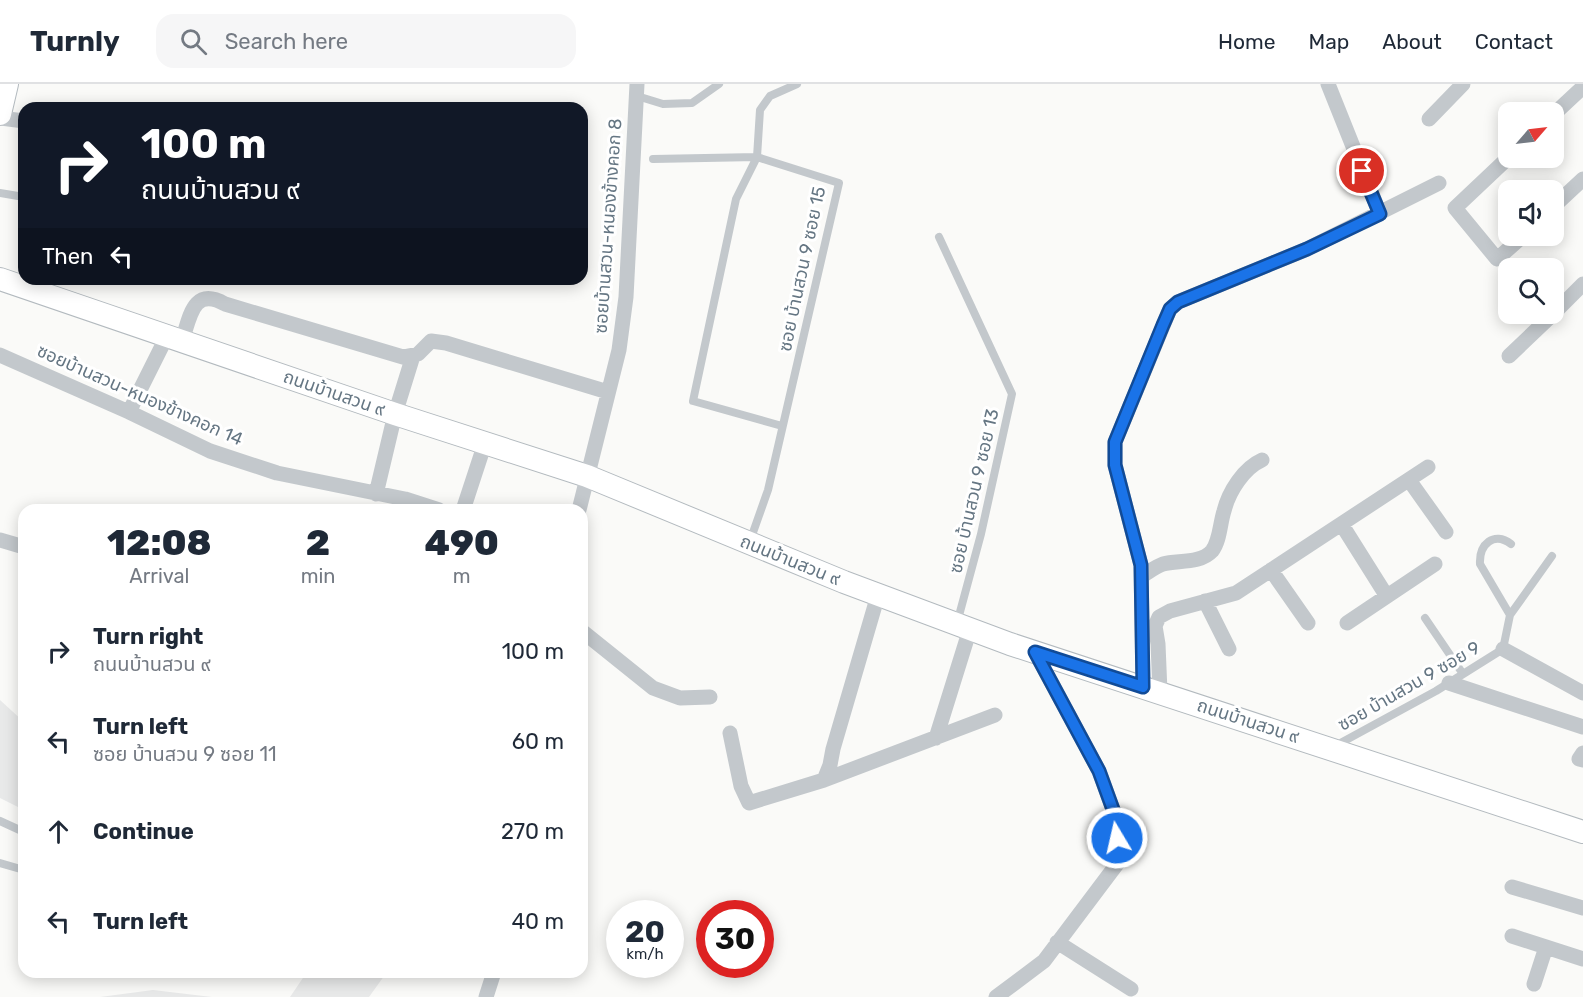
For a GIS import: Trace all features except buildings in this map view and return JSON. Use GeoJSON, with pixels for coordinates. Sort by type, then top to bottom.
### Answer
{"type":"FeatureCollection","features":[{"type":"Feature","properties":{"kind":"street"},"geometry":{"type":"LineString","coordinates":[[0,114],[7,84]]}},
{"type":"Feature","properties":{"kind":"street"},"geometry":{"type":"LineString","coordinates":[[1328,84],[1380,214]]}},
{"type":"Feature","properties":{"kind":"street"},"geometry":{"type":"LineString","coordinates":[[1429,119],[1463,84]]}},
{"type":"Feature","properties":{"kind":"street"},"geometry":{"type":"LineString","coordinates":[[1564,105],[1583,87]]}},
{"type":"Feature","properties":{"kind":"street","name":"ซอยบ้านสวน-หนองข้างคอก 8"},"geometry":{"type":"LineString","coordinates":[[580,504],[619,350],[626,297],[637,90]]}},
{"type":"Feature","properties":{"kind":"street"},"geometry":{"type":"LineString","coordinates":[[0,118],[18,120]]}},
{"type":"Feature","properties":{"kind":"street"},"geometry":{"type":"LineString","coordinates":[[1498,167],[1455,208],[1497,259],[1512,246]]}},
{"type":"Feature","properties":{"kind":"street"},"geometry":{"type":"LineString","coordinates":[[1564,197],[1583,179]]}},
{"type":"Feature","properties":{"kind":"street"},"geometry":{"type":"LineString","coordinates":[[1152,690],[1142,576],[1115,465],[1115,442],[1170,309],[1178,302],[1307,249],[1439,183]]}},
{"type":"Feature","properties":{"kind":"street","name":"ถนนบ้านสวน ๙"},"geometry":{"type":"LineString","coordinates":[[0,279],[395,414],[587,476],[749,544],[963,627],[1583,832]]}},
{"type":"Feature","properties":{"kind":"street"},"geometry":{"type":"LineString","coordinates":[[1564,302],[1583,284]]}},
{"type":"Feature","properties":{"kind":"street"},"geometry":{"type":"LineString","coordinates":[[129,412],[194,306],[202,299],[215,298],[225,304],[403,357],[418,354],[431,341],[446,343],[608,392]]}},
{"type":"Feature","properties":{"kind":"street"},"geometry":{"type":"LineString","coordinates":[[1509,356],[1542,324]]}},
{"type":"Feature","properties":{"kind":"street","name":"ซอยบ้านสวน-หนองข้างคอก 14"},"geometry":{"type":"LineString","coordinates":[[0,355],[210,451],[266,470],[420,504]]}},
{"type":"Feature","properties":{"kind":"street"},"geometry":{"type":"LineString","coordinates":[[376,494],[395,414],[413,356]]}},
{"type":"Feature","properties":{"kind":"street"},"geometry":{"type":"LineString","coordinates":[[465,504],[485,443]]}},
{"type":"Feature","properties":{"kind":"street"},"geometry":{"type":"LineString","coordinates":[[1142,576],[1160,565],[1193,560],[1210,552],[1215,546],[1227,501],[1236,485],[1248,468],[1262,460]]}},
{"type":"Feature","properties":{"kind":"street"},"geometry":{"type":"LineString","coordinates":[[1152,690],[1158,644],[1155,626],[1159,617],[1170,611],[1236,593],[1428,467]]}},
{"type":"Feature","properties":{"kind":"street"},"geometry":{"type":"LineString","coordinates":[[1409,480],[1446,532]]}},
{"type":"Feature","properties":{"kind":"street"},"geometry":{"type":"LineString","coordinates":[[1342,525],[1386,595]]}},
{"type":"Feature","properties":{"kind":"street"},"geometry":{"type":"LineString","coordinates":[[0,540],[18,545]]}},
{"type":"Feature","properties":{"kind":"street"},"geometry":{"type":"LineString","coordinates":[[1347,623],[1435,564]]}},
{"type":"Feature","properties":{"kind":"street"},"geometry":{"type":"LineString","coordinates":[[1271,570],[1308,623]]}},
{"type":"Feature","properties":{"kind":"street"},"geometry":{"type":"LineString","coordinates":[[824,780],[878,595]]}},
{"type":"Feature","properties":{"kind":"street"},"geometry":{"type":"LineString","coordinates":[[1205,601],[1229,649]]}},
{"type":"Feature","properties":{"kind":"street"},"geometry":{"type":"LineString","coordinates":[[936,738],[963,627]]}},
{"type":"Feature","properties":{"kind":"street"},"geometry":{"type":"LineString","coordinates":[[588,636],[652,688],[680,698],[710,697]]}},
{"type":"Feature","properties":{"kind":"street"},"geometry":{"type":"LineString","coordinates":[[1503,649],[1583,693]]}},
{"type":"Feature","properties":{"kind":"street"},"geometry":{"type":"LineString","coordinates":[[996,997],[1044,961],[1120,860],[1115,815],[1099,771],[1035,652]]}},
{"type":"Feature","properties":{"kind":"street"},"geometry":{"type":"LineString","coordinates":[[1449,683],[1583,727]]}},
{"type":"Feature","properties":{"kind":"street"},"geometry":{"type":"LineString","coordinates":[[730,733],[741,786],[748,803],[824,780],[995,715]]}},
{"type":"Feature","properties":{"kind":"street"},"geometry":{"type":"LineString","coordinates":[[1583,753],[1579,759],[1583,760]]}},
{"type":"Feature","properties":{"kind":"street"},"geometry":{"type":"LineString","coordinates":[[1512,887],[1583,908]]}},
{"type":"Feature","properties":{"kind":"street"},"geometry":{"type":"LineString","coordinates":[[1512,936],[1583,959]]}},
{"type":"Feature","properties":{"kind":"street"},"geometry":{"type":"LineString","coordinates":[[1057,942],[1131,989]]}},
{"type":"Feature","properties":{"kind":"street"},"geometry":{"type":"LineString","coordinates":[[1534,984],[1546,947]]}},
{"type":"Feature","properties":{"kind":"street"},"geometry":{"type":"LineString","coordinates":[[486,997],[492,978]]}},
{"type":"Feature","properties":{"kind":"lane"},"geometry":{"type":"LineString","coordinates":[[637,90],[663,104],[692,103],[719,84]]}},
{"type":"Feature","properties":{"kind":"lane"},"geometry":{"type":"LineString","coordinates":[[782,426],[693,401],[736,200],[757,157],[760,110],[770,96],[796,84]]}},
{"type":"Feature","properties":{"kind":"lane","name":"ซอย บ้านสวน 9 ซอย 15"},"geometry":{"type":"LineString","coordinates":[[652,159],[757,157],[839,183],[768,490],[749,544]]}},
{"type":"Feature","properties":{"kind":"lane"},"geometry":{"type":"LineString","coordinates":[[0,193],[18,196]]}},
{"type":"Feature","properties":{"kind":"lane","name":"ซอย บ้านสวน 9 ซอย 13"},"geometry":{"type":"LineString","coordinates":[[939,237],[1012,394],[963,627]]}},
{"type":"Feature","properties":{"kind":"lane"},"geometry":{"type":"LineString","coordinates":[[1510,615],[1480,564],[1480,555],[1487,543],[1495,539],[1505,540],[1511,544]]}},
{"type":"Feature","properties":{"kind":"lane","name":"ซอย บ้านสวน 9 ซอย 9"},"geometry":{"type":"LineString","coordinates":[[1330,749],[1449,683],[1503,649],[1510,615],[1552,556]]}},
{"type":"Feature","properties":{"kind":"lane"},"geometry":{"type":"LineString","coordinates":[[1425,618],[1463,674]]}},
{"type":"Feature","properties":{"kind":"lane"},"geometry":{"type":"LineString","coordinates":[[0,821],[18,829]]}},
{"type":"Feature","properties":{"kind":"lane"},"geometry":{"type":"LineString","coordinates":[[0,863],[18,868]]}},
{"type":"Feature","properties":{"kind":"shaded area"},"geometry":{"type":"Polygon","coordinates":[[[0,700],[18,716],[18,807],[0,798],[0,700]]]}},
{"type":"Feature","properties":{"kind":"shaded area"},"geometry":{"type":"Polygon","coordinates":[[[303,978],[383,978],[369,997],[290,997],[303,978]]]}},
{"type":"Feature","properties":{"kind":"shaded area"},"geometry":{"type":"Polygon","coordinates":[[[153,990],[212,997],[100,997],[153,990]]]}},
{"type":"Feature","properties":{"kind":"route"},"geometry":{"type":"LineString","coordinates":[[1117,838],[1115,815],[1099,771],[1035,652],[1143,687],[1141,565],[1115,465],[1115,442],[1163,325],[1170,309],[1178,302],[1307,249],[1380,214],[1362,171]]}}]}
